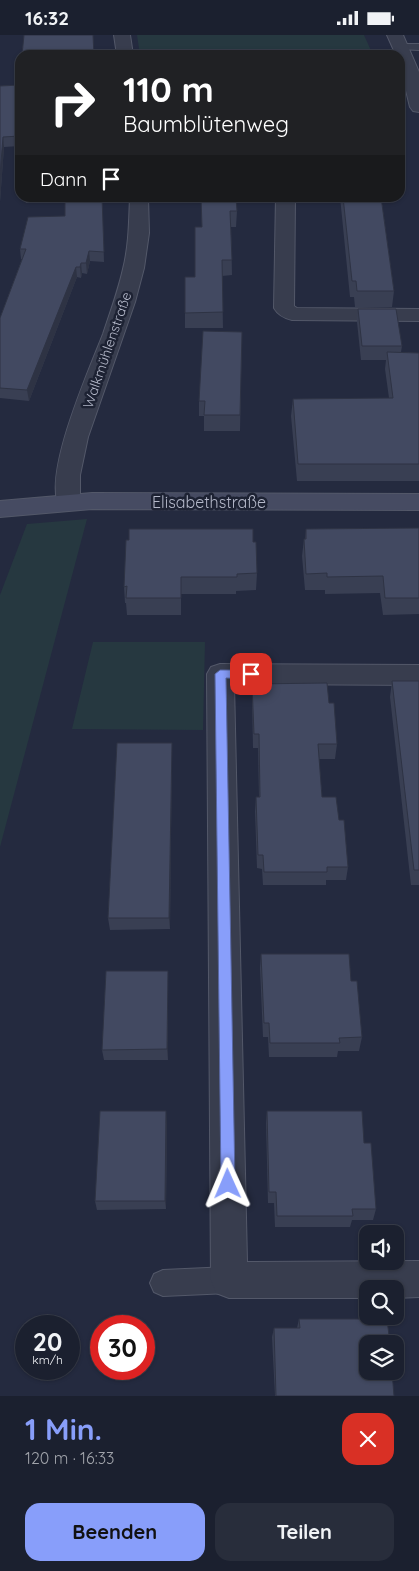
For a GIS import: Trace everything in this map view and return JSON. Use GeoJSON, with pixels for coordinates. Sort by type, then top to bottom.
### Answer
{"type":"FeatureCollection","features":[{"type":"Feature","properties":{"kind":"street"},"geometry":{"type":"LineString","coordinates":[[122,35],[124,50]]}},
{"type":"Feature","properties":{"kind":"street"},"geometry":{"type":"LineString","coordinates":[[405,59],[416,87],[419,107]]}},
{"type":"Feature","properties":{"kind":"street","name":"Walkmühlenstraße"},"geometry":{"type":"LineString","coordinates":[[68,502],[69,472],[78,437],[128,291],[137,254],[140,202]]}},
{"type":"Feature","properties":{"kind":"street"},"geometry":{"type":"LineString","coordinates":[[286,202],[284,308],[292,314],[419,315]]}},
{"type":"Feature","properties":{"kind":"street","name":"Elisabethstraße"},"geometry":{"type":"LineString","coordinates":[[0,509],[68,502],[419,502]]}},
{"type":"Feature","properties":{"kind":"street"},"geometry":{"type":"LineString","coordinates":[[419,675],[220,674],[229,1280],[419,1279]]}},
{"type":"Feature","properties":{"kind":"lane"},"geometry":{"type":"LineString","coordinates":[[398,41],[419,47]]}},
{"type":"Feature","properties":{"kind":"lane"},"geometry":{"type":"LineString","coordinates":[[163,1283],[229,1280]]}},
{"type":"Feature","properties":{"kind":"shaded area"},"geometry":{"type":"Polygon","coordinates":[[[137,35],[364,35],[371,50],[139,50],[137,35]]]}},
{"type":"Feature","properties":{"kind":"shaded area"},"geometry":{"type":"Polygon","coordinates":[[[87,519],[0,847],[0,595],[27,524],[87,519]]]}},
{"type":"Feature","properties":{"kind":"shaded area"},"geometry":{"type":"Polygon","coordinates":[[[93,642],[205,642],[203,730],[72,729],[93,642]]]}},
{"type":"Feature","properties":{"kind":"building"},"geometry":{"type":"Polygon","coordinates":[[[24,35],[93,35],[94,50],[22,50],[24,35]]]}},
{"type":"Feature","properties":{"kind":"building"},"geometry":{"type":"Polygon","coordinates":[[[15,85],[15,136],[3,137],[0,175],[0,86],[15,85]]]}},
{"type":"Feature","properties":{"kind":"building"},"geometry":{"type":"Polygon","coordinates":[[[65,202],[102,202],[104,252],[89,251],[86,263],[81,263],[80,267],[76,267],[27,390],[0,388],[0,318],[26,249],[20,249],[28,217],[65,216],[65,202]]]}},
{"type":"Feature","properties":{"kind":"building"},"geometry":{"type":"Polygon","coordinates":[[[201,202],[236,202],[237,211],[230,211],[232,260],[222,260],[223,312],[185,313],[185,277],[195,277],[195,227],[202,227],[201,202]]]}},
{"type":"Feature","properties":{"kind":"building"},"geometry":{"type":"Polygon","coordinates":[[[344,202],[382,202],[394,291],[357,291],[356,281],[352,281],[344,202]]]}},
{"type":"Feature","properties":{"kind":"building"},"geometry":{"type":"Polygon","coordinates":[[[358,309],[396,309],[402,346],[362,346],[358,309]]]}},
{"type":"Feature","properties":{"kind":"building"},"geometry":{"type":"Polygon","coordinates":[[[203,331],[242,332],[240,415],[204,415],[205,401],[199,401],[203,331]]]}},
{"type":"Feature","properties":{"kind":"building"},"geometry":{"type":"Polygon","coordinates":[[[387,352],[419,353],[419,464],[298,464],[293,399],[393,398],[387,352]]]}},
{"type":"Feature","properties":{"kind":"building"},"geometry":{"type":"Polygon","coordinates":[[[419,528],[419,598],[385,598],[383,576],[327,577],[327,573],[306,574],[304,539],[306,539],[306,529],[419,528]]]}},
{"type":"Feature","properties":{"kind":"building"},"geometry":{"type":"Polygon","coordinates":[[[129,529],[253,529],[253,542],[256,542],[257,573],[237,574],[237,577],[181,577],[181,598],[126,598],[127,586],[124,587],[126,540],[129,540],[129,529]]]}},
{"type":"Feature","properties":{"kind":"building"},"geometry":{"type":"Polygon","coordinates":[[[392,681],[419,681],[419,870],[414,870],[392,681]]]}},
{"type":"Feature","properties":{"kind":"building"},"geometry":{"type":"Polygon","coordinates":[[[327,683],[329,703],[334,703],[337,744],[318,744],[322,797],[336,797],[339,820],[344,820],[348,867],[327,867],[327,872],[264,872],[263,855],[258,855],[256,797],[260,797],[259,734],[254,734],[252,684],[327,683]]]}},
{"type":"Feature","properties":{"kind":"building"},"geometry":{"type":"Polygon","coordinates":[[[117,743],[172,743],[169,918],[108,918],[117,743]]]}},
{"type":"Feature","properties":{"kind":"building"},"geometry":{"type":"Polygon","coordinates":[[[261,954],[349,954],[351,981],[357,981],[362,1037],[339,1038],[340,1043],[270,1043],[269,1023],[264,1023],[261,954]]]}},
{"type":"Feature","properties":{"kind":"building"},"geometry":{"type":"Polygon","coordinates":[[[106,971],[168,971],[167,1049],[102,1050],[106,971]]]}},
{"type":"Feature","properties":{"kind":"building"},"geometry":{"type":"Polygon","coordinates":[[[100,1111],[166,1111],[165,1201],[95,1201],[100,1111]]]}},
{"type":"Feature","properties":{"kind":"building"},"geometry":{"type":"Polygon","coordinates":[[[267,1111],[362,1111],[364,1143],[371,1143],[376,1209],[352,1209],[353,1216],[277,1216],[276,1192],[269,1192],[267,1111]]]}},
{"type":"Feature","properties":{"kind":"building"},"geometry":{"type":"Polygon","coordinates":[[[299,1319],[359,1319],[359,1325],[388,1325],[389,1335],[359,1335],[359,1380],[393,1380],[394,1396],[276,1396],[274,1328],[300,1328],[299,1319]]]}},
{"type":"Feature","properties":{"kind":"route"},"geometry":{"type":"LineString","coordinates":[[228,1184],[220,674],[251,674]]}}]}
